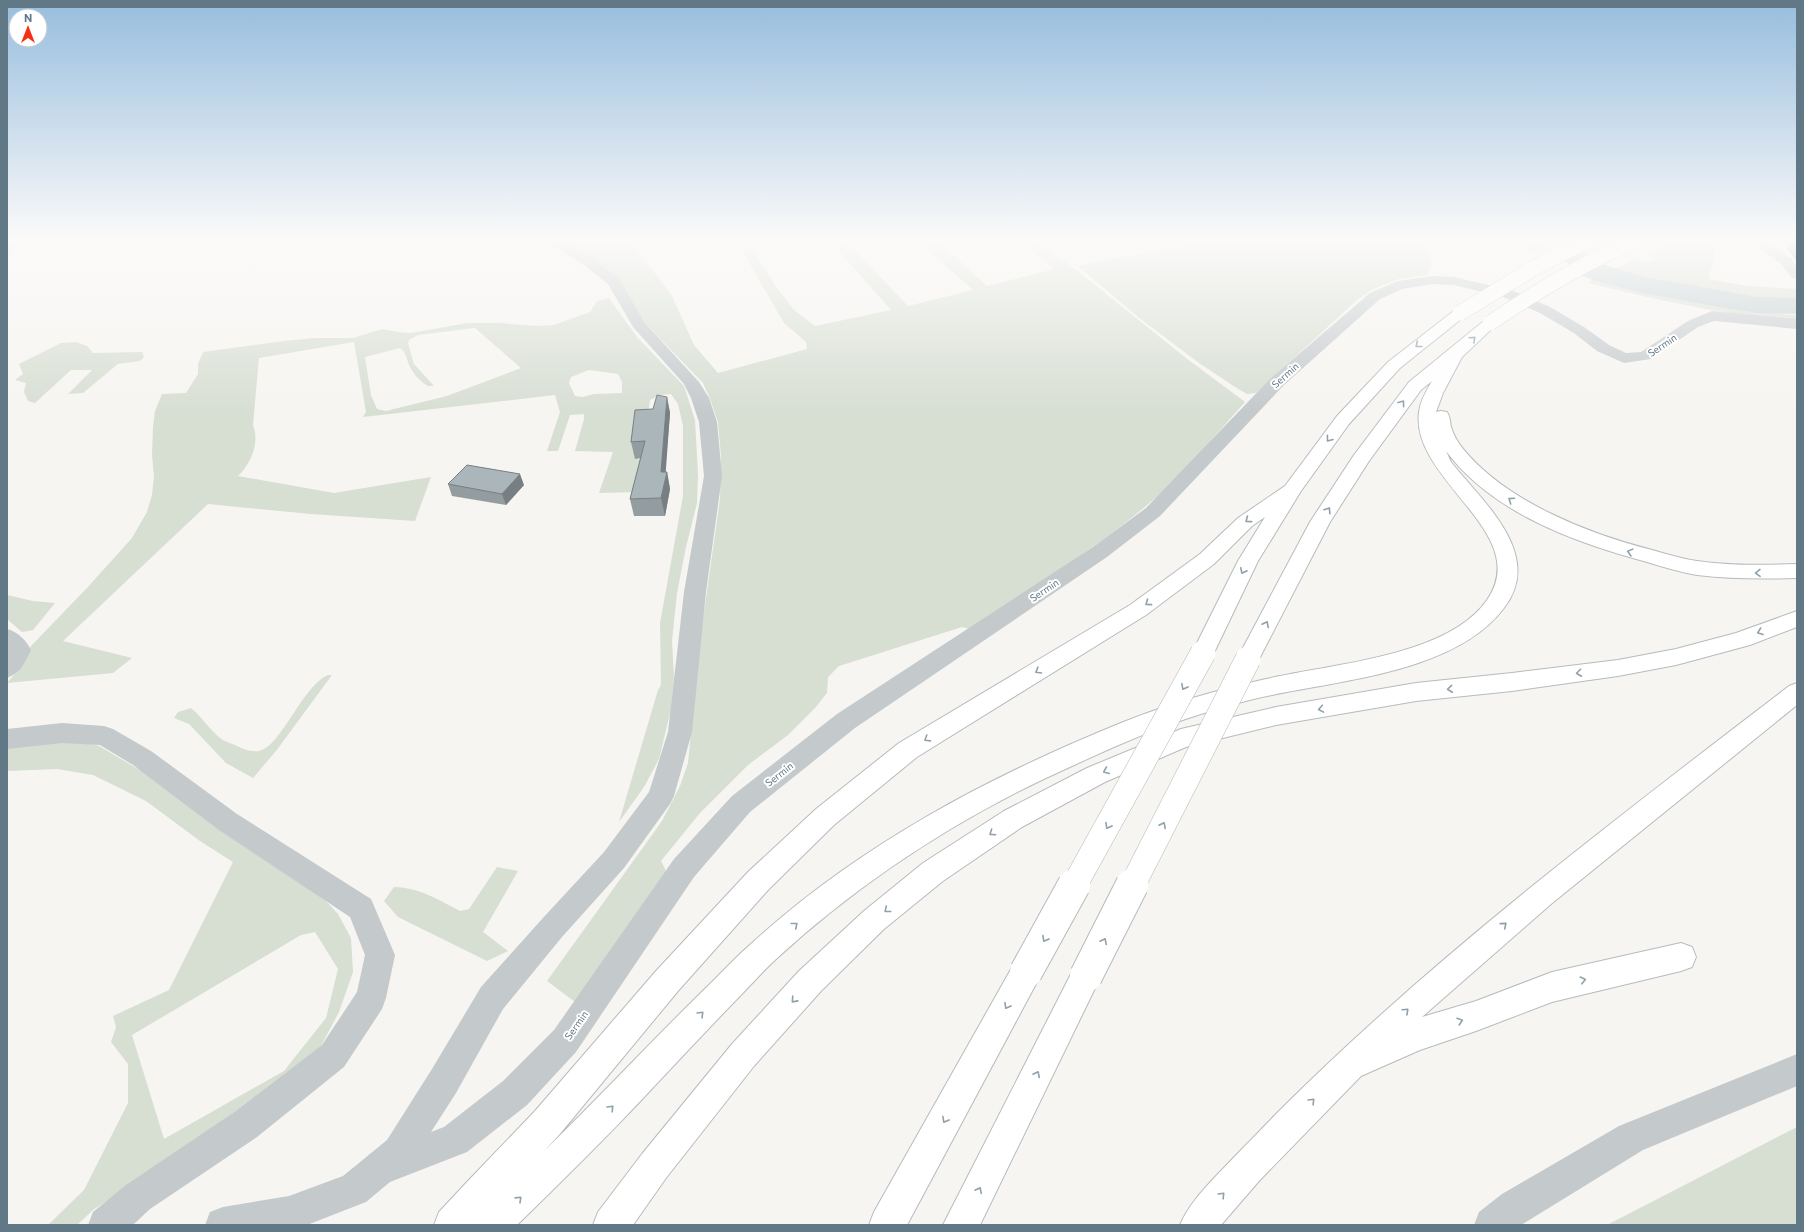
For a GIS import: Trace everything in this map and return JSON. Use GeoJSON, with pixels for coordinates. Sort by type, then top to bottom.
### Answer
{"type":"FeatureCollection","features":[{"type":"Feature","properties":{"kind":"highway"},"geometry":{"type":"LineString","coordinates":[[888,1225],[1203,653],[1248,562],[1292,490],[1344,420],[1394,365],[1460,313],[1485,297]]}},
{"type":"Feature","properties":{"kind":"highway"},"geometry":{"type":"LineString","coordinates":[[961,1225],[1086,976],[1248,659],[1320,522],[1361,459],[1415,386],[1449,365],[1490,323],[1529,297]]}},
{"type":"Feature","properties":{"kind":"highway"},"geometry":{"type":"LineString","coordinates":[[1449,365],[1440,422],[1449,443],[1466,464],[1485,481],[1514,502],[1531,512],[1588,537],[1625,551],[1665,561],[1723,571],[1754,573],[1797,571]]}},
{"type":"Feature","properties":{"kind":"highway"},"geometry":{"type":"LineString","coordinates":[[489,1225],[501,1216],[604,1116],[690,1025],[767,948],[845,885],[911,838],[983,798],[1055,762],[1127,731],[1190,707],[1269,687],[1376,667],[1423,652],[1469,632],[1494,607],[1507,588],[1509,561],[1497,533],[1479,507],[1457,483],[1438,456],[1429,434],[1427,412],[1449,365]]}},
{"type":"Feature","properties":{"kind":"highway"},"geometry":{"type":"LineString","coordinates":[[452,1225],[479,1194],[547,1123],[672,975],[758,882],[825,817],[908,750],[1138,610],[1207,559],[1245,522],[1292,490]]}},
{"type":"Feature","properties":{"kind":"highway"},"geometry":{"type":"LineString","coordinates":[[611,1225],[654,1166],[743,1055],[810,981],[874,920],[933,872],[1013,819],[1096,775],[1181,739],[1276,716],[1416,692],[1512,682],[1618,668],[1676,657],[1742,638],[1797,619]]}},
{"type":"Feature","properties":{"kind":"highway"},"geometry":{"type":"LineString","coordinates":[[1198,1225],[1218,1199],[1346,1067],[1504,925],[1797,692]]}},
{"type":"Feature","properties":{"kind":"highway"},"geometry":{"type":"LineString","coordinates":[[1346,1067],[1416,1035],[1476,1016],[1552,987],[1681,957]]}},
{"type":"Feature","properties":{"kind":"street"},"geometry":{"type":"LineString","coordinates":[[223,1225],[289,1214],[354,1190],[398,1152],[444,1081],[492,998],[552,928],[614,860],[661,796],[680,732],[694,596],[713,476],[708,422],[700,398],[691,382],[638,324],[623,297]]}},
{"type":"Feature","properties":{"kind":"street","name":"Sermin"},"geometry":{"type":"LineString","coordinates":[[377,1170],[455,1140],[515,1093],[565,1041],[684,868],[741,804],[846,721],[1100,552],[1153,512],[1276,382],[1373,297]]}},
{"type":"Feature","properties":{"kind":"street","name":"Sermin"},"geometry":{"type":"LineString","coordinates":[[1516,297],[1545,310],[1579,330],[1603,348],[1624,358],[1645,356],[1693,324],[1712,316],[1797,324]]}},
{"type":"Feature","properties":{"kind":"street"},"geometry":{"type":"LineString","coordinates":[[7,637],[20,650],[15,660],[7,669]]}},
{"type":"Feature","properties":{"kind":"street"},"geometry":{"type":"LineString","coordinates":[[7,739],[62,733],[104,736],[142,758],[228,822],[361,908],[380,955],[371,998],[333,1056],[245,1125],[138,1197],[106,1225]]}},
{"type":"Feature","properties":{"kind":"street"},"geometry":{"type":"LineString","coordinates":[[1492,1225],[1515,1207],[1632,1138],[1797,1070]]}},
{"type":"Feature","properties":{"kind":"shaded area"},"geometry":{"type":"Polygon","coordinates":[[[627,297],[673,297],[694,345],[718,373],[807,349],[806,342],[784,323],[769,297],[784,297],[794,310],[815,326],[891,310],[880,297],[900,297],[908,306],[943,297],[1111,297],[1186,358],[1245,402],[1179,475],[1135,515],[1074,560],[970,629],[962,627],[839,666],[828,677],[827,693],[815,708],[788,735],[748,765],[700,813],[661,861],[666,871],[575,1002],[547,981],[662,821],[680,786],[688,763],[700,641],[720,499],[721,456],[718,422],[710,399],[703,383],[644,322],[627,297]]]}},
{"type":"Feature","properties":{"kind":"shaded area"},"geometry":{"type":"Polygon","coordinates":[[[1115,297],[1361,297],[1256,393],[1247,394],[1199,363],[1138,317],[1115,297]]]}},
{"type":"Feature","properties":{"kind":"shaded area"},"geometry":{"type":"Polygon","coordinates":[[[1652,297],[1672,297],[1721,307],[1797,315],[1797,322],[1770,319],[1652,297]]]}},
{"type":"Feature","properties":{"kind":"shaded area"},"geometry":{"type":"Polygon","coordinates":[[[1737,297],[1797,297],[1797,301],[1773,300],[1737,297]]]}},
{"type":"Feature","properties":{"kind":"shaded area"},"geometry":{"type":"Polygon","coordinates":[[[609,298],[637,337],[684,386],[695,420],[698,475],[697,503],[677,593],[672,641],[674,677],[671,709],[659,759],[644,787],[619,822],[658,690],[661,685],[660,623],[683,496],[683,426],[678,404],[671,394],[660,395],[650,400],[637,492],[599,493],[613,452],[575,451],[584,414],[570,415],[558,451],[547,451],[560,412],[555,395],[363,417],[366,412],[354,342],[259,358],[253,425],[255,432],[255,446],[247,465],[238,476],[334,493],[431,477],[415,521],[311,514],[208,504],[63,641],[132,658],[113,673],[7,683],[21,667],[31,646],[86,589],[132,538],[147,512],[152,495],[154,477],[152,455],[153,427],[155,411],[162,394],[186,393],[198,374],[198,364],[203,352],[316,338],[353,338],[382,329],[411,333],[467,323],[500,323],[537,326],[554,325],[590,312],[597,301],[609,298]],[[475,328],[418,335],[409,340],[408,343],[414,364],[434,386],[428,386],[420,380],[410,367],[404,352],[400,348],[365,357],[371,395],[377,409],[386,411],[447,396],[521,368],[475,328]],[[589,370],[571,377],[569,383],[575,396],[583,397],[594,394],[622,393],[622,382],[618,374],[589,370]]]}},
{"type":"Feature","properties":{"kind":"shaded area"},"geometry":{"type":"Polygon","coordinates":[[[76,342],[87,346],[93,353],[142,352],[144,357],[140,361],[118,364],[83,393],[68,394],[92,370],[71,370],[35,403],[28,401],[24,392],[26,383],[15,380],[23,374],[19,364],[61,343],[76,342]]]}},
{"type":"Feature","properties":{"kind":"shaded area"},"geometry":{"type":"Polygon","coordinates":[[[7,595],[33,601],[55,603],[33,630],[22,632],[7,619],[7,595]]]}},
{"type":"Feature","properties":{"kind":"shaded area"},"geometry":{"type":"Polygon","coordinates":[[[328,675],[332,675],[276,751],[253,778],[226,763],[189,724],[174,718],[178,712],[191,708],[222,740],[247,750],[259,751],[267,747],[275,739],[309,691],[318,681],[328,675]]]}},
{"type":"Feature","properties":{"kind":"shaded area"},"geometry":{"type":"Polygon","coordinates":[[[74,740],[99,746],[143,772],[326,901],[338,914],[351,938],[353,972],[339,1012],[321,1046],[191,1145],[93,1210],[77,1225],[48,1225],[84,1190],[128,1103],[128,1064],[111,1042],[116,1027],[113,1016],[169,990],[233,862],[200,841],[146,801],[93,775],[57,769],[7,771],[7,746],[74,740]],[[315,932],[301,935],[132,1035],[164,1139],[284,1071],[326,1018],[338,969],[315,932]]]}},
{"type":"Feature","properties":{"kind":"shaded area"},"geometry":{"type":"Polygon","coordinates":[[[497,867],[518,871],[483,932],[508,951],[487,961],[398,917],[384,901],[394,887],[412,889],[444,902],[460,911],[469,909],[497,867]]]}},
{"type":"Feature","properties":{"kind":"shaded area"},"geometry":{"type":"Polygon","coordinates":[[[1797,1127],[1797,1225],[1607,1225],[1797,1127]]]}},
{"type":"Feature","properties":{"kind":"building"},"geometry":{"type":"Polygon","coordinates":[[[657,395],[667,397],[661,472],[667,472],[661,498],[630,499],[645,441],[631,442],[635,410],[653,409],[657,395]]]}},
{"type":"Feature","properties":{"kind":"building"},"geometry":{"type":"Polygon","coordinates":[[[467,465],[520,474],[502,494],[448,484],[467,465]]]}},
{"type":"Feature","properties":{"kind":"waterway"},"geometry":{"type":"LineString","coordinates":[[1711,297],[1757,305],[1797,306]]}}]}
